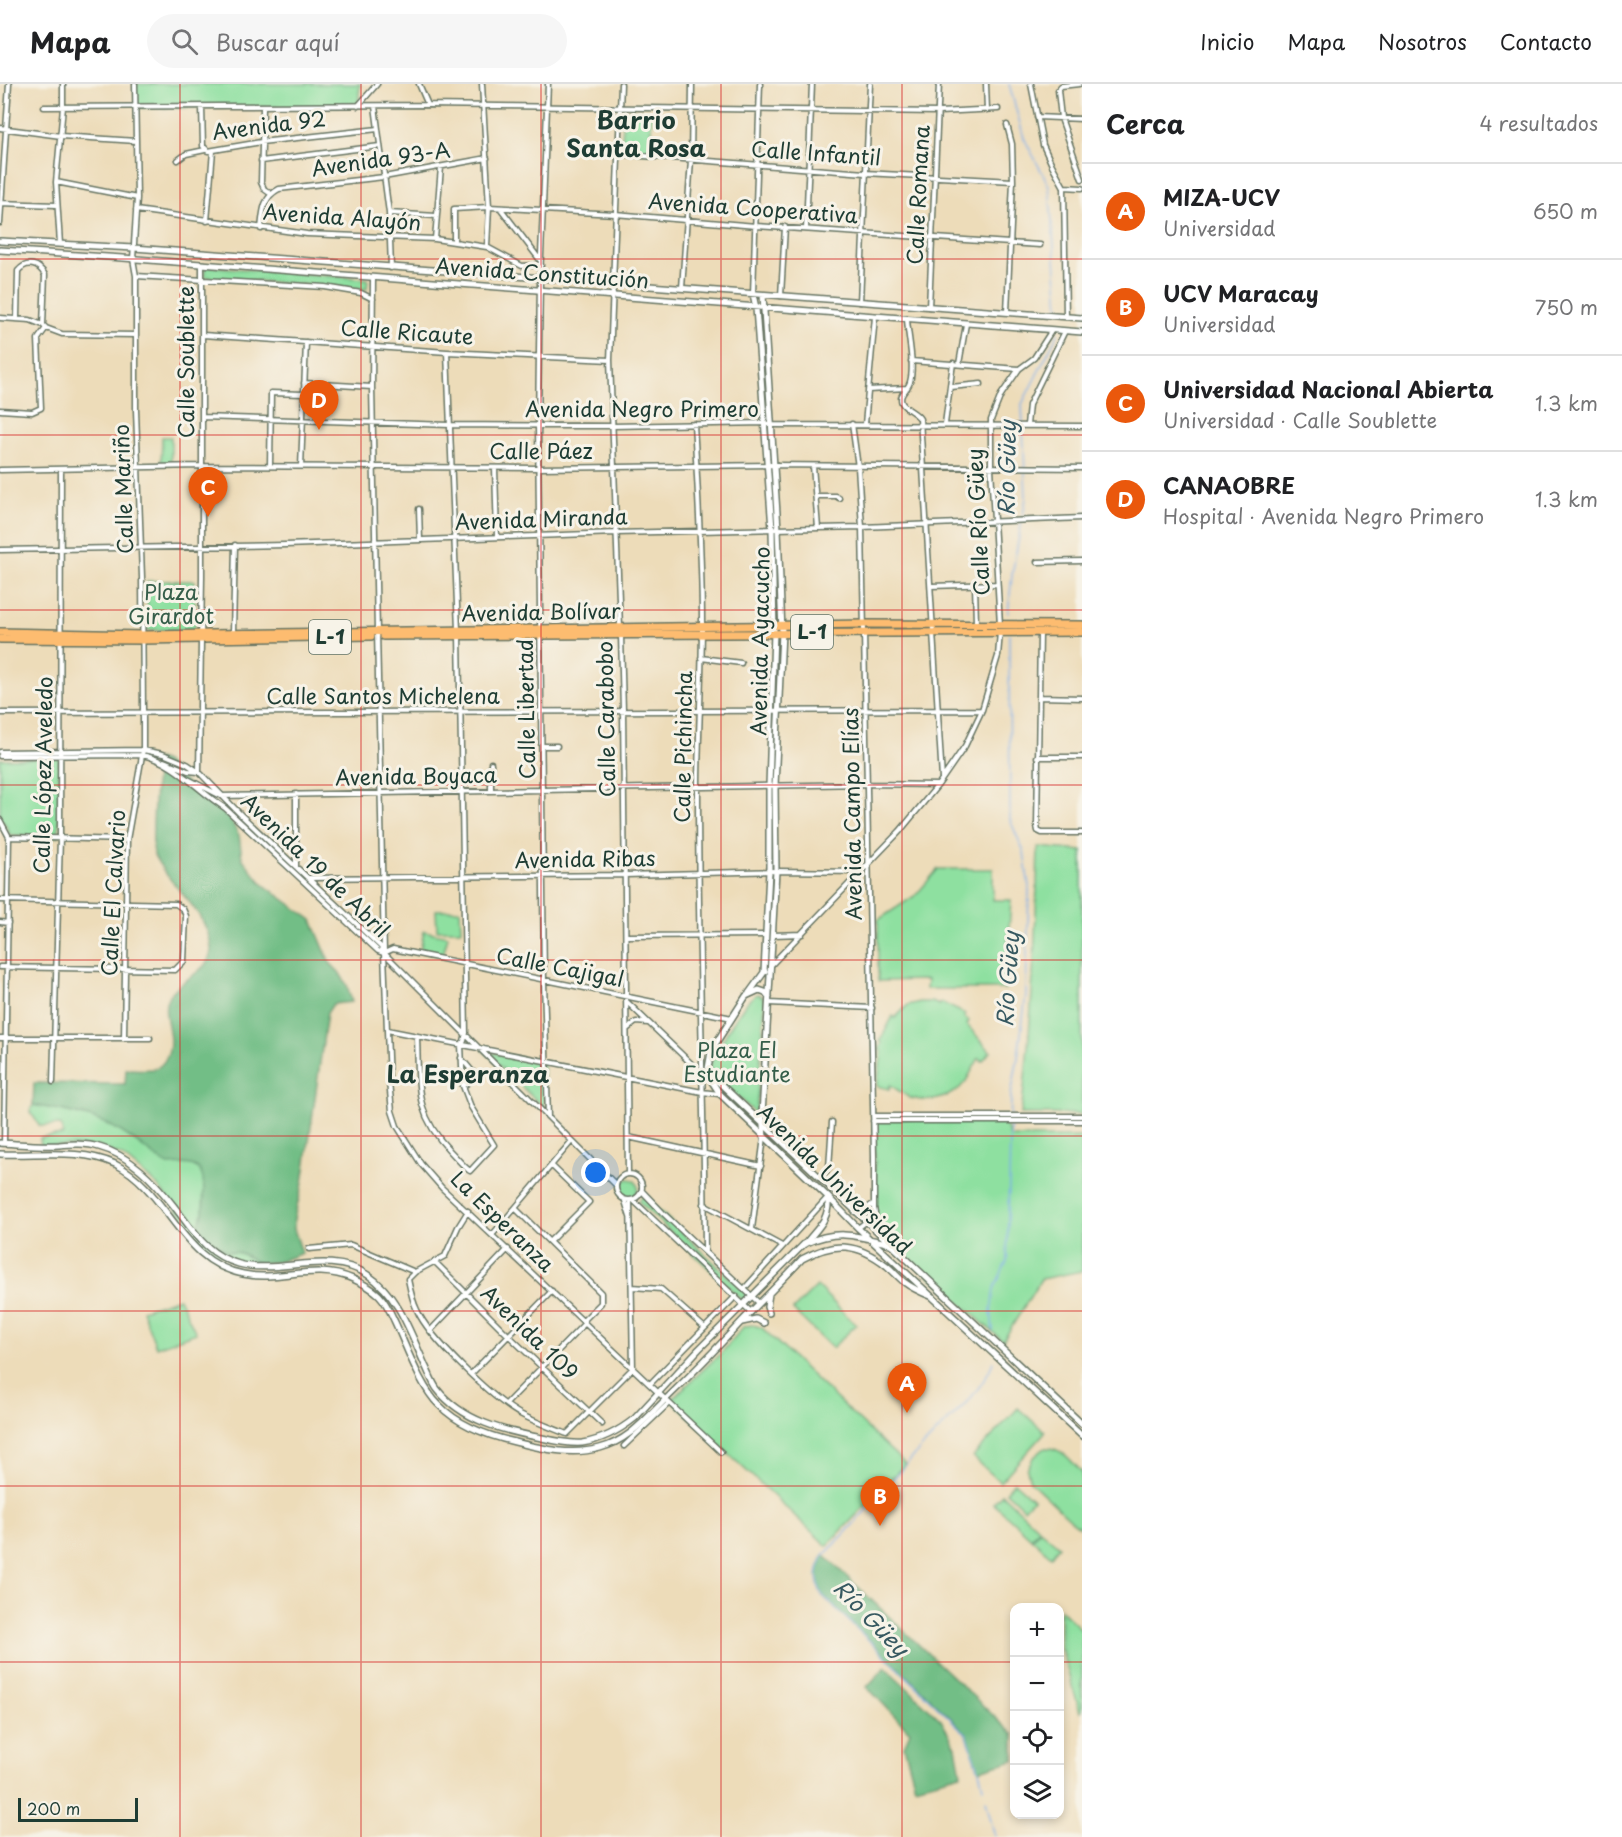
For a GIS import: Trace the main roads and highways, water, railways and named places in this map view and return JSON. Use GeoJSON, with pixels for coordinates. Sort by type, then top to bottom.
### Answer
{"type":"FeatureCollection","features":[{"type":"Feature","properties":{"kind":"main road","name":"Avenida Bolívar"},"geometry":{"type":"LineString","coordinates":[[934,628],[976,625],[1002,628]]}},
{"type":"Feature","properties":{"kind":"main road","name":"Avenida Bolívar"},"geometry":{"type":"LineString","coordinates":[[0,632],[143,638],[459,632],[1015,628],[1082,625]]}},
{"type":"Feature","properties":{"kind":"main road","name":"Avenida Bolívar"},"geometry":{"type":"LineString","coordinates":[[1015,628],[1082,632]]}},
{"type":"Feature","properties":{"kind":"main road","name":"Avenida Bolívar"},"geometry":{"type":"LineString","coordinates":[[201,637],[233,633],[377,634]]}},
{"type":"Feature","properties":{"kind":"main road","name":"Avenida Bolívar"},"geometry":{"type":"LineString","coordinates":[[0,639],[61,636]]}},
{"type":"Feature","properties":{"kind":"waterway","name":"Río Güey"},"geometry":{"type":"LineString","coordinates":[[1009,84],[1024,138],[1049,186],[1059,308]]}},
{"type":"Feature","properties":{"kind":"waterway","name":"Río Güey"},"geometry":{"type":"LineString","coordinates":[[1008,613],[1012,575],[1026,498],[1022,404],[1058,333]]}},
{"type":"Feature","properties":{"kind":"waterway","name":"Río Güey"},"geometry":{"type":"LineString","coordinates":[[993,1331],[991,1311],[994,1289],[1007,1261],[1011,1095],[1026,995],[1029,887],[1024,852],[1010,820],[1009,634]]}},
{"type":"Feature","properties":{"kind":"waterway","name":"Río Güey"},"geometry":{"type":"LineString","coordinates":[[983,1787],[967,1735],[822,1595],[817,1575],[824,1555],[974,1394],[988,1374],[993,1362]]}},
{"type":"Feature","properties":{"kind":"waterway"},"geometry":{"type":"LineString","coordinates":[[986,1800],[995,1837]]}},
{"type":"Feature","properties":{"kind":"place","name":"CANAOBRE"},"geometry":{"type":"Point","coordinates":[319,430]}},
{"type":"Feature","properties":{"kind":"place","name":"Universidad Nacional Abierta"},"geometry":{"type":"Point","coordinates":[208,517]}},
{"type":"Feature","properties":{"kind":"place","name":"MIZA-UCV"},"geometry":{"type":"Point","coordinates":[907,1413]}},
{"type":"Feature","properties":{"kind":"place","name":"UCV Maracay"},"geometry":{"type":"Point","coordinates":[880,1526]}},
{"type":"Feature","properties":{"kind":"district","name":"Barrio Santa Rosa"},"geometry":{"type":"Point","coordinates":[636,135]}},
{"type":"Feature","properties":{"kind":"district","name":"La Esperanza"},"geometry":{"type":"Point","coordinates":[468,1075]}},
{"type":"Feature","properties":{"kind":"park label","name":"Plaza Girardot"},"geometry":{"type":"Point","coordinates":[171,605]}},
{"type":"Feature","properties":{"kind":"park label","name":"Plaza El Estudiante"},"geometry":{"type":"Point","coordinates":[737,1063]}}]}
